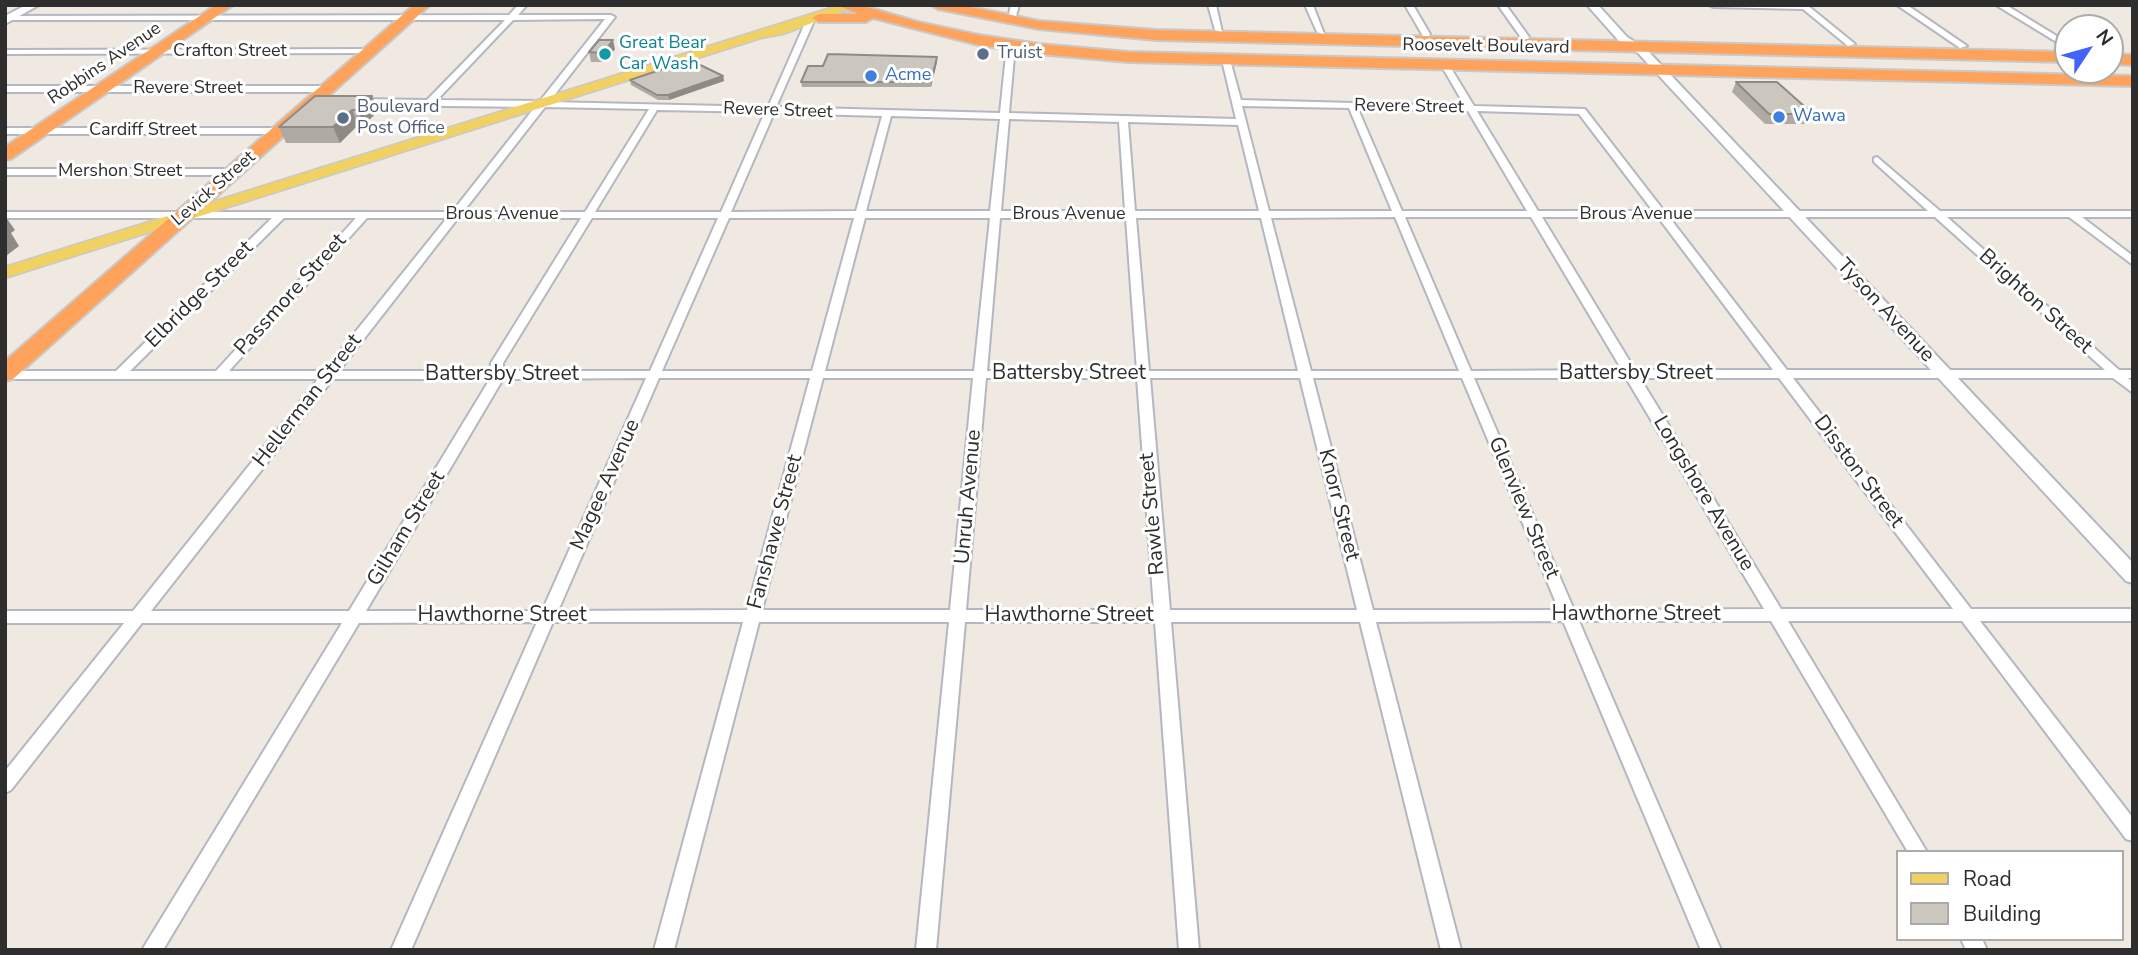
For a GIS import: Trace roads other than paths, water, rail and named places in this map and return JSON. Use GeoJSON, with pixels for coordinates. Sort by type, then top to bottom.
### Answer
{"type":"FeatureCollection","features":[{"type":"Feature","properties":{"kind":"highway","name":"Robbins Avenue"},"geometry":{"type":"LineString","coordinates":[[5,155],[226,5]]}},
{"type":"Feature","properties":{"kind":"highway","name":"Levick Street"},"geometry":{"type":"LineString","coordinates":[[5,374],[281,131],[324,98],[371,51],[424,5]]}},
{"type":"Feature","properties":{"kind":"highway","name":"Roosevelt Boulevard"},"geometry":{"type":"LineString","coordinates":[[871,5],[979,32],[1109,48],[2131,79]]}},
{"type":"Feature","properties":{"kind":"highway","name":"Roosevelt Boulevard"},"geometry":{"type":"LineString","coordinates":[[939,5],[1039,25],[1135,34],[2054,48]]}},
{"type":"Feature","properties":{"kind":"highway","name":"Roosevelt Boulevard"},"geometry":{"type":"LineString","coordinates":[[968,5],[1118,26],[1632,41],[2054,63]]}},
{"type":"Feature","properties":{"kind":"highway","name":"Roosevelt Boulevard"},"geometry":{"type":"LineString","coordinates":[[846,6],[945,33],[1011,45],[1106,55],[1445,65],[2054,64]]}},
{"type":"Feature","properties":{"kind":"highway"},"geometry":{"type":"LineString","coordinates":[[813,15],[886,18]]}},
{"type":"Feature","properties":{"kind":"highway"},"geometry":{"type":"LineString","coordinates":[[1740,48],[1851,44]]}},
{"type":"Feature","properties":{"kind":"main road"},"geometry":{"type":"LineString","coordinates":[[5,273],[846,6]]}},
{"type":"Feature","properties":{"kind":"street"},"geometry":{"type":"LineString","coordinates":[[7,18],[24,5]]}},
{"type":"Feature","properties":{"kind":"street"},"geometry":{"type":"LineString","coordinates":[[7,18],[34,5]]}},
{"type":"Feature","properties":{"kind":"street"},"geometry":{"type":"LineString","coordinates":[[109,18],[130,5]]}},
{"type":"Feature","properties":{"kind":"street"},"geometry":{"type":"LineString","coordinates":[[430,102],[523,5]]}},
{"type":"Feature","properties":{"kind":"street"},"geometry":{"type":"LineString","coordinates":[[1212,5],[1219,30]]}},
{"type":"Feature","properties":{"kind":"street"},"geometry":{"type":"LineString","coordinates":[[1309,5],[1321,32]]}},
{"type":"Feature","properties":{"kind":"street"},"geometry":{"type":"LineString","coordinates":[[1409,5],[1426,34]]}},
{"type":"Feature","properties":{"kind":"street"},"geometry":{"type":"LineString","coordinates":[[1502,5],[1525,37]]}},
{"type":"Feature","properties":{"kind":"street","name":"Tyson Avenue"},"geometry":{"type":"LineString","coordinates":[[1592,5],[1656,66],[2133,576]]}},
{"type":"Feature","properties":{"kind":"street","name":"Tyson Avenue"},"geometry":{"type":"LineString","coordinates":[[1604,5],[1632,41]]}},
{"type":"Feature","properties":{"kind":"street"},"geometry":{"type":"LineString","coordinates":[[1713,5],[1803,6],[1851,44]]}},
{"type":"Feature","properties":{"kind":"street"},"geometry":{"type":"LineString","coordinates":[[1901,5],[1963,46]]}},
{"type":"Feature","properties":{"kind":"street"},"geometry":{"type":"LineString","coordinates":[[2000,5],[2054,39]]}},
{"type":"Feature","properties":{"kind":"street","name":"Magee Avenue"},"geometry":{"type":"LineString","coordinates":[[401,950],[813,15]]}},
{"type":"Feature","properties":{"kind":"street","name":"Hellerman Street"},"geometry":{"type":"LineString","coordinates":[[5,785],[611,17],[511,18]]}},
{"type":"Feature","properties":{"kind":"street"},"geometry":{"type":"LineString","coordinates":[[7,18],[511,18]]}},
{"type":"Feature","properties":{"kind":"street","name":"Unruh Avenue"},"geometry":{"type":"LineString","coordinates":[[926,950],[1011,45]]}},
{"type":"Feature","properties":{"kind":"street","name":"Crafton Street"},"geometry":{"type":"LineString","coordinates":[[5,52],[371,51]]}},
{"type":"Feature","properties":{"kind":"street","name":"Knorr Street"},"geometry":{"type":"LineString","coordinates":[[1226,60],[1451,950]]}},
{"type":"Feature","properties":{"kind":"street","name":"Longshore Avenue"},"geometry":{"type":"LineString","coordinates":[[1445,65],[1917,850]]}},
{"type":"Feature","properties":{"kind":"street","name":"Revere Street"},"geometry":{"type":"LineString","coordinates":[[5,89],[102,89],[324,98]]}},
{"type":"Feature","properties":{"kind":"street","name":"Revere Street"},"geometry":{"type":"LineString","coordinates":[[351,102],[540,104],[1241,122]]}},
{"type":"Feature","properties":{"kind":"street","name":"Revere Street"},"geometry":{"type":"LineString","coordinates":[[1236,103],[1582,111]]}},
{"type":"Feature","properties":{"kind":"street","name":"Glenview Street"},"geometry":{"type":"LineString","coordinates":[[1352,105],[1711,950]]}},
{"type":"Feature","properties":{"kind":"street","name":"Gilham Street"},"geometry":{"type":"LineString","coordinates":[[152,950],[496,382],[495,367],[654,108]]}},
{"type":"Feature","properties":{"kind":"street","name":"Disston Street"},"geometry":{"type":"LineString","coordinates":[[1582,111],[2133,832]]}},
{"type":"Feature","properties":{"kind":"street","name":"Fanshawe Street"},"geometry":{"type":"LineString","coordinates":[[664,950],[887,114]]}},
{"type":"Feature","properties":{"kind":"street","name":"Rawle Street"},"geometry":{"type":"LineString","coordinates":[[1123,120],[1141,374],[1189,950]]}},
{"type":"Feature","properties":{"kind":"street","name":"Cardiff Street"},"geometry":{"type":"LineString","coordinates":[[5,131],[281,131]]}},
{"type":"Feature","properties":{"kind":"street","name":"Brighton Street"},"geometry":{"type":"LineString","coordinates":[[1877,160],[2133,389]]}},
{"type":"Feature","properties":{"kind":"street","name":"Mershon Street"},"geometry":{"type":"LineString","coordinates":[[5,172],[235,172]]}},
{"type":"Feature","properties":{"kind":"street"},"geometry":{"type":"LineString","coordinates":[[2071,214],[2133,262]]}},
{"type":"Feature","properties":{"kind":"street","name":"Brous Avenue"},"geometry":{"type":"LineString","coordinates":[[5,215],[2133,214]]}},
{"type":"Feature","properties":{"kind":"street","name":"Elbridge Street"},"geometry":{"type":"LineString","coordinates":[[119,375],[281,215]]}},
{"type":"Feature","properties":{"kind":"street","name":"Passmore Street"},"geometry":{"type":"LineString","coordinates":[[219,375],[364,215]]}},
{"type":"Feature","properties":{"kind":"street","name":"Battersby Street"},"geometry":{"type":"LineString","coordinates":[[5,374],[2133,374]]}},
{"type":"Feature","properties":{"kind":"street","name":"Hawthorne Street"},"geometry":{"type":"LineString","coordinates":[[5,617],[2133,615]]}},
{"type":"Feature","properties":{"kind":"place","name":"Great Bear Car Wash"},"geometry":{"type":"Point","coordinates":[605,54]}},
{"type":"Feature","properties":{"kind":"place","name":"Truist"},"geometry":{"type":"Point","coordinates":[983,54]}},
{"type":"Feature","properties":{"kind":"place","name":"Acme"},"geometry":{"type":"Point","coordinates":[871,76]}},
{"type":"Feature","properties":{"kind":"place","name":"Wawa"},"geometry":{"type":"Point","coordinates":[1779,117]}},
{"type":"Feature","properties":{"kind":"place","name":"Boulevard Post Office"},"geometry":{"type":"Point","coordinates":[343,118]}}]}
